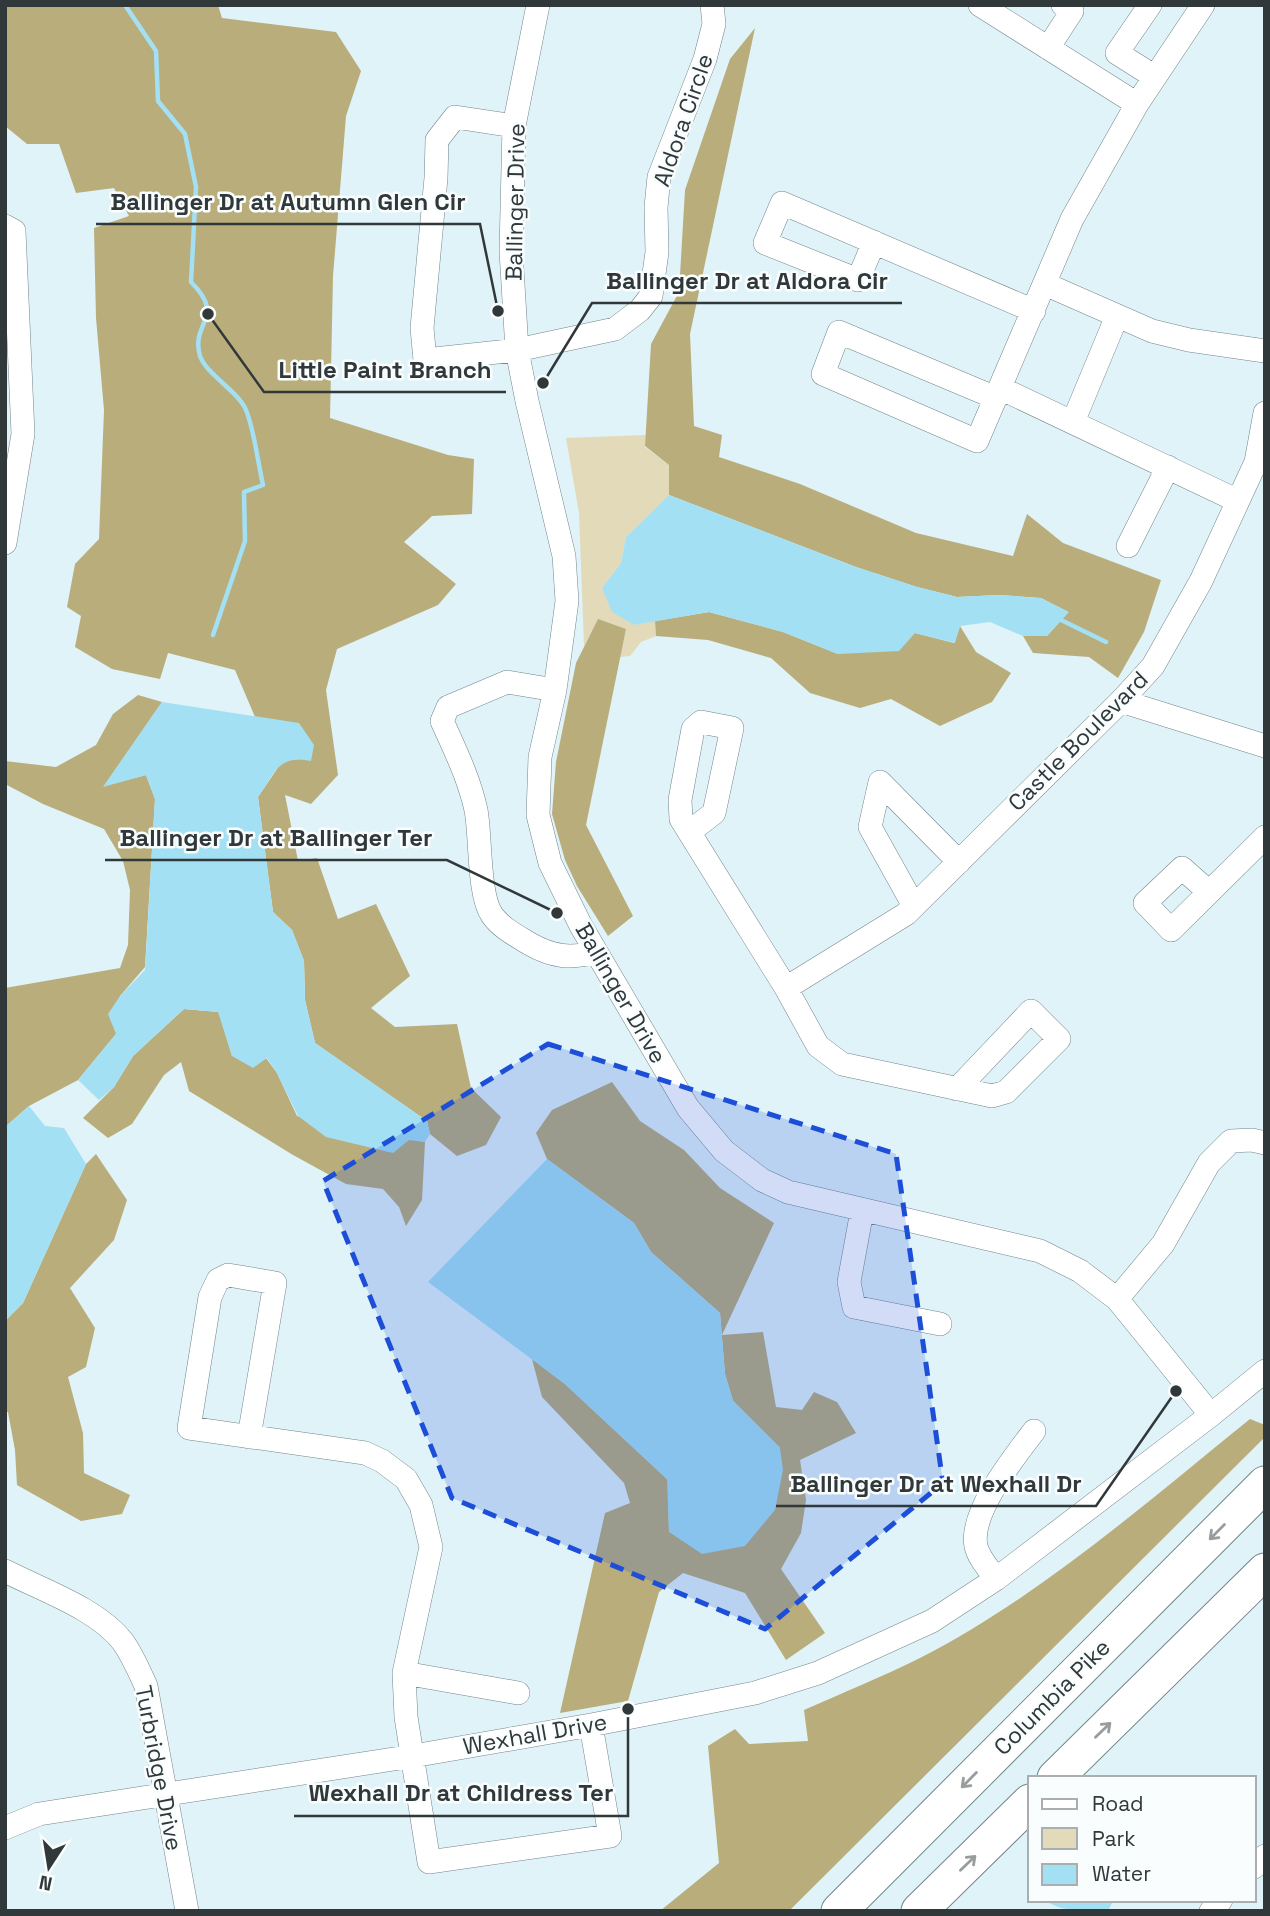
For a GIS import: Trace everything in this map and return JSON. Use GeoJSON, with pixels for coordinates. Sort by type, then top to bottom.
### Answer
{"type":"FeatureCollection","features":[{"type":"Feature","properties":{"kind":"highway","name":"Columbia Pike"},"geometry":{"type":"LineString","coordinates":[[839,1911],[1265,1484]]}},
{"type":"Feature","properties":{"kind":"highway"},"geometry":{"type":"LineString","coordinates":[[1057,1776],[1265,1571]]}},
{"type":"Feature","properties":{"kind":"highway"},"geometry":{"type":"LineString","coordinates":[[919,1911],[1028,1804]]}},
{"type":"Feature","properties":{"kind":"street","name":"Ballinger Drive"},"geometry":{"type":"LineString","coordinates":[[538,5],[514,126],[511,251],[517,350],[564,556],[567,601],[555,690],[540,757],[538,815],[550,863],[596,953],[688,1108],[724,1151],[762,1180],[788,1192],[1040,1251],[1080,1271],[1116,1299],[1212,1415]]}},
{"type":"Feature","properties":{"kind":"street","name":"Aldora Circle"},"geometry":{"type":"LineString","coordinates":[[514,126],[455,117],[437,140],[422,328],[425,360],[517,350],[615,329],[640,310],[651,296],[657,253],[656,207],[659,177],[705,58],[714,24],[712,5]]}},
{"type":"Feature","properties":{"kind":"street"},"geometry":{"type":"LineString","coordinates":[[980,5],[1137,104]]}},
{"type":"Feature","properties":{"kind":"street"},"geometry":{"type":"LineString","coordinates":[[1048,48],[1072,11],[1063,5]]}},
{"type":"Feature","properties":{"kind":"street"},"geometry":{"type":"LineString","coordinates":[[1150,5],[1117,53],[1155,77]]}},
{"type":"Feature","properties":{"kind":"street"},"geometry":{"type":"LineString","coordinates":[[1203,5],[1137,104],[1072,219],[1034,311],[998,393],[977,441],[823,374],[839,332],[998,393],[1073,422],[1238,501]]}},
{"type":"Feature","properties":{"kind":"street"},"geometry":{"type":"LineString","coordinates":[[5,226],[14,231],[23,434],[5,543]]}},
{"type":"Feature","properties":{"kind":"street"},"geometry":{"type":"LineString","coordinates":[[874,242],[1034,311]]}},
{"type":"Feature","properties":{"kind":"street"},"geometry":{"type":"LineString","coordinates":[[1045,284],[1152,331],[1189,340],[1265,351]]}},
{"type":"Feature","properties":{"kind":"street"},"geometry":{"type":"LineString","coordinates":[[1073,422],[1117,316]]}},
{"type":"Feature","properties":{"kind":"street","name":"Castle Boulevard"},"geometry":{"type":"LineString","coordinates":[[786,988],[905,914],[1121,701],[1153,666],[1201,581],[1256,462],[1265,413]]}},
{"type":"Feature","properties":{"kind":"street"},"geometry":{"type":"LineString","coordinates":[[1128,546],[1168,467]]}},
{"type":"Feature","properties":{"kind":"street"},"geometry":{"type":"LineString","coordinates":[[555,690],[507,682],[448,707],[442,721],[467,776],[477,813],[482,880],[491,914],[512,934],[541,950],[566,958],[596,953]]}},
{"type":"Feature","properties":{"kind":"street"},"geometry":{"type":"LineString","coordinates":[[1121,701],[1265,746]]}},
{"type":"Feature","properties":{"kind":"street"},"geometry":{"type":"LineString","coordinates":[[914,906],[870,827],[880,782],[958,862]]}},
{"type":"Feature","properties":{"kind":"street"},"geometry":{"type":"LineString","coordinates":[[689,832],[786,988],[818,1046],[842,1064],[957,1089]]}},
{"type":"Feature","properties":{"kind":"street"},"geometry":{"type":"LineString","coordinates":[[1209,892],[1265,837]]}},
{"type":"Feature","properties":{"kind":"street"},"geometry":{"type":"LineString","coordinates":[[1116,1299],[1163,1244],[1209,1163],[1231,1141],[1252,1140],[1265,1143]]}},
{"type":"Feature","properties":{"kind":"street"},"geometry":{"type":"LineString","coordinates":[[862,1211],[849,1282],[854,1307],[940,1324]]}},
{"type":"Feature","properties":{"kind":"street"},"geometry":{"type":"LineString","coordinates":[[249,1437],[275,1283],[228,1275],[218,1280],[210,1297],[189,1428],[249,1437],[365,1453],[382,1461],[406,1479],[421,1505],[431,1547],[404,1674],[406,1717],[429,1862],[610,1836],[591,1725]]}},
{"type":"Feature","properties":{"kind":"street","name":"Wexhall Drive"},"geometry":{"type":"LineString","coordinates":[[5,1828],[39,1814],[413,1756],[591,1725],[755,1693],[818,1673],[932,1621],[996,1579],[1212,1415],[1265,1371]]}},
{"type":"Feature","properties":{"kind":"street"},"geometry":{"type":"LineString","coordinates":[[996,1579],[976,1548],[975,1531],[995,1484],[1034,1431]]}},
{"type":"Feature","properties":{"kind":"street","name":"Turbridge Drive"},"geometry":{"type":"LineString","coordinates":[[5,1571],[95,1616],[121,1639],[132,1655],[146,1686],[185,1910]]}},
{"type":"Feature","properties":{"kind":"street"},"geometry":{"type":"LineString","coordinates":[[404,1674],[518,1693]]}},
{"type":"Feature","properties":{"kind":"highlighted area"},"geometry":{"type":"Polygon","coordinates":[[[548,1044],[896,1154],[943,1483],[765,1629],[452,1498],[323,1181],[548,1044]]]}},
{"type":"Feature","properties":{"kind":"green space"},"geometry":{"type":"Polygon","coordinates":[[[646,435],[645,447],[669,465],[669,495],[626,537],[621,563],[602,588],[634,625],[655,621],[656,636],[641,642],[630,656],[620,657],[626,629],[598,620],[584,646],[579,513],[566,438],[646,435]]]}},
{"type":"Feature","properties":{"kind":"shaded area"},"geometry":{"type":"Polygon","coordinates":[[[5,5],[218,5],[222,18],[336,32],[361,71],[346,116],[333,276],[330,418],[448,455],[474,459],[472,514],[432,516],[404,542],[456,584],[438,605],[337,649],[326,690],[338,775],[311,804],[285,795],[298,861],[317,858],[338,919],[376,904],[410,976],[371,1008],[395,1027],[457,1024],[471,1088],[501,1117],[486,1145],[457,1156],[430,1134],[427,1121],[315,1043],[305,1000],[304,961],[292,930],[273,912],[258,797],[281,763],[294,758],[299,724],[255,717],[235,670],[168,653],[160,679],[112,669],[75,647],[81,616],[67,607],[75,564],[99,539],[104,410],[96,318],[94,228],[129,216],[114,188],[76,193],[59,144],[27,144],[5,126],[5,5]]]}},
{"type":"Feature","properties":{"kind":"shaded area"},"geometry":{"type":"Polygon","coordinates":[[[755,28],[690,334],[694,426],[722,435],[719,457],[800,484],[916,533],[1013,556],[1027,514],[1063,543],[1161,580],[1144,632],[1118,678],[1089,657],[1033,653],[1023,636],[1047,636],[1068,612],[1041,598],[999,595],[957,597],[917,587],[856,567],[669,495],[669,465],[645,446],[651,344],[679,292],[685,190],[730,59],[755,28]]]}},
{"type":"Feature","properties":{"kind":"shaded area"},"geometry":{"type":"Polygon","coordinates":[[[709,612],[783,632],[838,654],[915,633],[954,643],[960,626],[976,652],[1011,673],[992,702],[940,726],[891,699],[860,708],[810,693],[771,658],[708,640],[656,636],[655,621],[709,612]]]}},
{"type":"Feature","properties":{"kind":"shaded area"},"geometry":{"type":"Polygon","coordinates":[[[598,619],[626,629],[586,825],[633,916],[608,936],[577,886],[565,860],[552,814],[556,762],[576,663],[598,619]]]}},
{"type":"Feature","properties":{"kind":"shaded area"},"geometry":{"type":"Polygon","coordinates":[[[138,695],[162,702],[104,786],[146,775],[155,799],[145,967],[120,996],[116,1034],[78,1080],[29,1106],[5,1127],[5,988],[120,968],[128,945],[130,890],[123,861],[104,829],[43,804],[5,784],[5,761],[56,767],[96,745],[113,714],[138,695]]]}},
{"type":"Feature","properties":{"kind":"shaded area"},"geometry":{"type":"Polygon","coordinates":[[[184,1009],[219,1012],[232,1056],[266,1058],[277,1073],[297,1116],[425,1142],[422,1200],[406,1226],[399,1207],[383,1189],[346,1184],[189,1091],[181,1062],[164,1075],[132,1124],[108,1138],[83,1118],[114,1087],[133,1056],[184,1009]]]}},
{"type":"Feature","properties":{"kind":"shaded area"},"geometry":{"type":"Polygon","coordinates":[[[612,1082],[640,1121],[684,1150],[720,1188],[774,1223],[722,1335],[763,1332],[776,1407],[802,1410],[814,1392],[837,1402],[856,1433],[800,1460],[806,1500],[801,1533],[781,1569],[825,1633],[786,1660],[745,1593],[683,1573],[659,1592],[628,1701],[560,1713],[605,1513],[630,1503],[624,1483],[542,1397],[532,1359],[565,1384],[668,1480],[669,1532],[780,1448],[733,1401],[725,1374],[720,1313],[651,1252],[634,1223],[547,1159],[536,1133],[552,1110],[612,1082]]]}},
{"type":"Feature","properties":{"kind":"shaded area"},"geometry":{"type":"Polygon","coordinates":[[[96,1154],[127,1200],[114,1240],[70,1288],[95,1328],[86,1367],[68,1377],[83,1433],[84,1473],[130,1495],[122,1514],[81,1521],[17,1485],[15,1450],[8,1412],[5,1411],[5,1321],[23,1303],[86,1164],[96,1154]]]}},
{"type":"Feature","properties":{"kind":"shaded area"},"geometry":{"type":"Polygon","coordinates":[[[1250,1419],[1265,1425],[1265,1437],[789,1911],[660,1911],[719,1863],[708,1746],[735,1729],[749,1744],[808,1741],[804,1710],[920,1658],[1007,1607],[1091,1547],[1250,1419]]]}},
{"type":"Feature","properties":{"kind":"water"},"geometry":{"type":"Polygon","coordinates":[[[669,495],[856,567],[917,587],[957,597],[999,595],[1041,598],[1069,612],[1047,636],[1023,636],[990,622],[960,626],[955,643],[915,633],[899,651],[838,654],[783,632],[709,612],[634,625],[612,612],[602,588],[621,563],[626,537],[669,495]]]}},
{"type":"Feature","properties":{"kind":"water"},"geometry":{"type":"Polygon","coordinates":[[[162,702],[299,723],[314,745],[311,761],[291,761],[278,767],[258,797],[273,912],[292,930],[304,961],[305,1000],[315,1043],[427,1121],[430,1134],[425,1142],[409,1140],[393,1153],[326,1137],[298,1116],[267,1058],[253,1068],[232,1056],[218,1012],[184,1009],[133,1056],[114,1087],[99,1100],[78,1080],[116,1034],[108,1014],[120,996],[145,970],[155,799],[146,775],[103,787],[162,702]]]}},
{"type":"Feature","properties":{"kind":"water"},"geometry":{"type":"Polygon","coordinates":[[[29,1106],[45,1126],[64,1128],[86,1164],[23,1303],[5,1321],[5,1127],[29,1106]]]}},
{"type":"Feature","properties":{"kind":"water"},"geometry":{"type":"Polygon","coordinates":[[[547,1159],[634,1223],[651,1252],[720,1313],[725,1374],[733,1401],[780,1448],[783,1470],[775,1510],[745,1546],[702,1554],[669,1532],[667,1479],[565,1384],[428,1282],[547,1159]]]}},
{"type":"Feature","properties":{"kind":"water"},"geometry":{"type":"Polygon","coordinates":[[[1048,1902],[1112,1903],[1108,1911],[1059,1907],[1048,1902]]]}},
{"type":"Feature","properties":{"kind":"waterway"},"geometry":{"type":"LineString","coordinates":[[125,5],[156,51],[158,101],[185,134],[196,187],[191,282],[201,294],[207,312],[199,335],[200,356],[209,370],[236,396],[246,410],[263,485],[244,492],[245,541],[213,635]]}},
{"type":"Feature","properties":{"kind":"waterway"},"geometry":{"type":"LineString","coordinates":[[1061,620],[1106,642]]}},
{"type":"Feature","properties":{"kind":"place","name":"Ballinger Dr at Autumn Glen Cir"},"geometry":{"type":"Point","coordinates":[498,311]}},
{"type":"Feature","properties":{"kind":"place","name":"Little Paint Branch"},"geometry":{"type":"Point","coordinates":[208,314]}},
{"type":"Feature","properties":{"kind":"place","name":"Ballinger Dr at Aldora Cir"},"geometry":{"type":"Point","coordinates":[543,383]}},
{"type":"Feature","properties":{"kind":"place","name":"Ballinger Dr at Ballinger Ter"},"geometry":{"type":"Point","coordinates":[557,913]}},
{"type":"Feature","properties":{"kind":"place","name":"Ballinger Dr at Wexhall Dr"},"geometry":{"type":"Point","coordinates":[1176,1391]}},
{"type":"Feature","properties":{"kind":"place","name":"Wexhall Dr at Childress Ter"},"geometry":{"type":"Point","coordinates":[628,1709]}}]}
